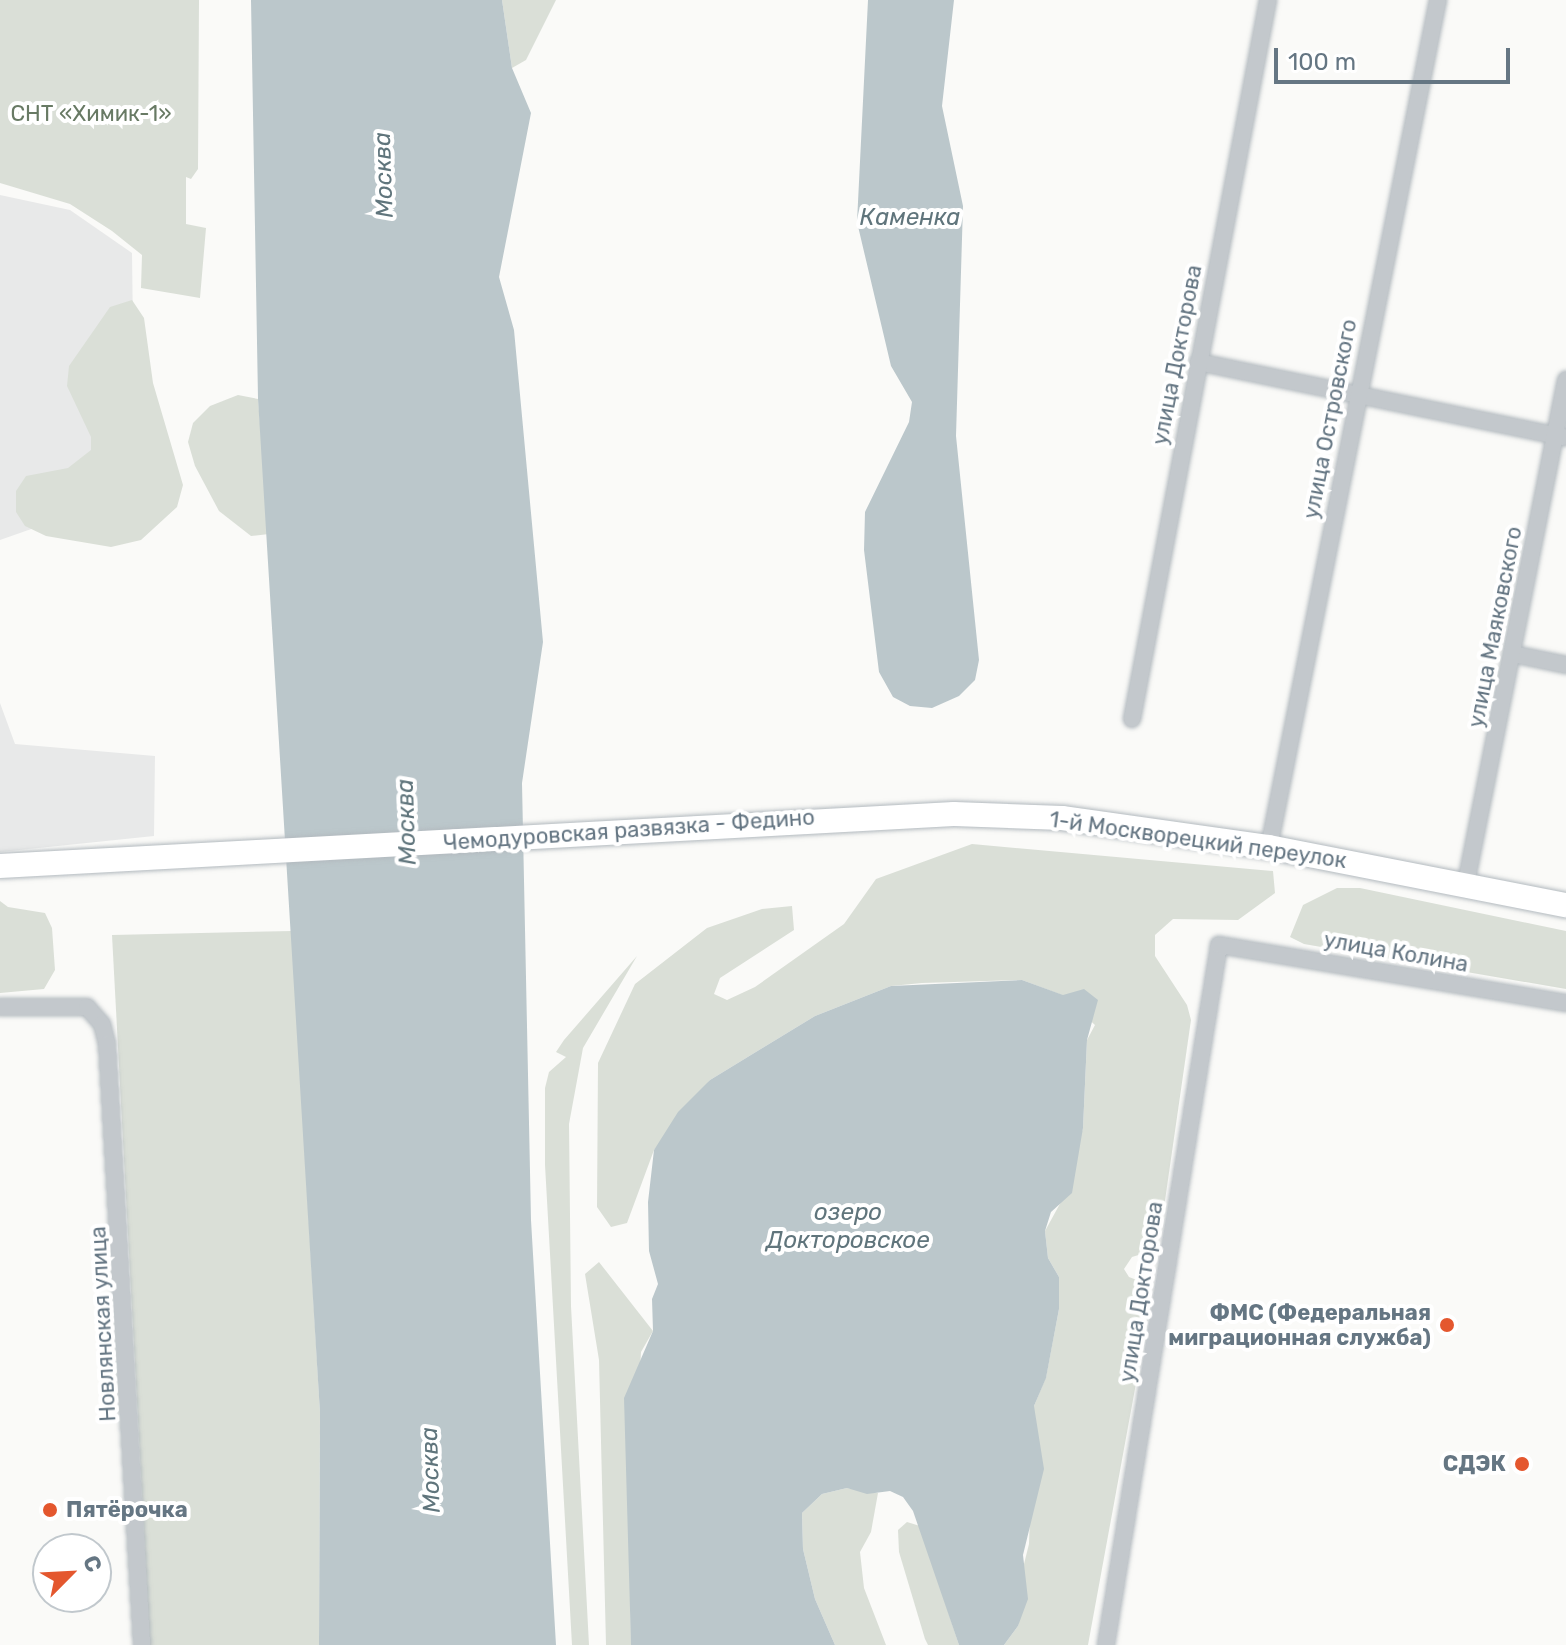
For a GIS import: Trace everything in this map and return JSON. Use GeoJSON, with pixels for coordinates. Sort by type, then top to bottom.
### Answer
{"type":"FeatureCollection","features":[{"type":"Feature","properties":{"kind":"street","name":"улица Докторова"},"geometry":{"type":"LineString","coordinates":[[1132,719],[1268,0]]}},
{"type":"Feature","properties":{"kind":"street","name":"улица Островского"},"geometry":{"type":"LineString","coordinates":[[1269,847],[1438,0]]}},
{"type":"Feature","properties":{"kind":"street"},"geometry":{"type":"LineString","coordinates":[[1198,362],[1561,436]]}},
{"type":"Feature","properties":{"kind":"street","name":"улица Маяковского"},"geometry":{"type":"LineString","coordinates":[[1466,883],[1561,436],[1566,380]]}},
{"type":"Feature","properties":{"kind":"street"},"geometry":{"type":"LineString","coordinates":[[1513,654],[1566,665]]}},
{"type":"Feature","properties":{"kind":"street","name":"1-й Москворецкий переулок"},"geometry":{"type":"LineString","coordinates":[[827,818],[1062,818],[1269,847],[1466,883],[1566,905]]}},
{"type":"Feature","properties":{"kind":"street","name":"Чемодуровская развязка - Федино"},"geometry":{"type":"LineString","coordinates":[[0,866],[827,818]]}},
{"type":"Feature","properties":{"kind":"street","name":"улица Докторова"},"geometry":{"type":"LineString","coordinates":[[1106,1645],[1219,945]]}},
{"type":"Feature","properties":{"kind":"street","name":"улица Колина"},"geometry":{"type":"LineString","coordinates":[[1219,945],[1566,1003]]}},
{"type":"Feature","properties":{"kind":"street","name":"Новлянская улица"},"geometry":{"type":"LineString","coordinates":[[0,1007],[87,1007],[102,1024],[107,1044],[142,1645]]}},
{"type":"Feature","properties":{"kind":"shaded area"},"geometry":{"type":"Polygon","coordinates":[[[0,195],[70,210],[132,253],[133,331],[131,494],[0,540],[0,195]]]}},
{"type":"Feature","properties":{"kind":"shaded area"},"geometry":{"type":"Polygon","coordinates":[[[0,703],[15,744],[155,756],[154,836],[0,852],[0,703]]]}},
{"type":"Feature","properties":{"kind":"green space","name":"СНТ «Химик-1»"},"geometry":{"type":"Polygon","coordinates":[[[0,0],[199,0],[198,169],[191,179],[186,177],[186,224],[206,228],[200,298],[141,288],[142,255],[112,231],[70,204],[0,183],[0,0]]]}},
{"type":"Feature","properties":{"kind":"green space"},"geometry":{"type":"Polygon","coordinates":[[[502,0],[556,0],[526,60],[512,68],[502,0]]]}},
{"type":"Feature","properties":{"kind":"green space"},"geometry":{"type":"Polygon","coordinates":[[[132,300],[144,318],[153,383],[183,485],[177,507],[141,540],[111,547],[46,536],[25,526],[16,512],[16,491],[26,476],[68,468],[91,450],[91,437],[67,386],[69,366],[110,307],[132,300]]]}},
{"type":"Feature","properties":{"kind":"green space"},"geometry":{"type":"Polygon","coordinates":[[[238,395],[258,399],[269,534],[251,536],[219,511],[195,466],[188,442],[193,423],[210,406],[238,395]]]}},
{"type":"Feature","properties":{"kind":"green space"},"geometry":{"type":"Polygon","coordinates":[[[972,844],[1273,871],[1275,893],[1238,920],[1173,919],[1155,935],[1155,956],[1187,1005],[1191,1020],[1158,1249],[1132,1257],[1124,1269],[1129,1277],[1147,1284],[1150,1307],[1088,1645],[1004,1645],[1018,1626],[1026,1585],[1021,1576],[1029,1544],[1034,1406],[1046,1377],[1059,1309],[1059,1277],[1048,1258],[1045,1231],[1062,1200],[1083,1128],[1087,1040],[1095,1025],[1062,995],[1022,980],[922,983],[891,986],[815,1016],[710,1080],[654,1150],[627,1223],[611,1227],[597,1207],[598,1063],[635,984],[707,928],[762,909],[792,906],[794,930],[720,978],[714,994],[727,1000],[755,987],[844,924],[876,879],[972,844]]]}},
{"type":"Feature","properties":{"kind":"green space"},"geometry":{"type":"Polygon","coordinates":[[[1337,888],[1360,888],[1566,931],[1566,989],[1304,944],[1290,937],[1303,905],[1337,888]]]}},
{"type":"Feature","properties":{"kind":"green space"},"geometry":{"type":"Polygon","coordinates":[[[0,901],[8,907],[45,913],[52,928],[55,970],[44,989],[0,993],[0,901]]]}},
{"type":"Feature","properties":{"kind":"green space"},"geometry":{"type":"Polygon","coordinates":[[[292,931],[320,1413],[319,1645],[150,1645],[112,935],[292,931]]]}},
{"type":"Feature","properties":{"kind":"green space"},"geometry":{"type":"Polygon","coordinates":[[[637,956],[583,1048],[569,1124],[571,1306],[589,1645],[572,1645],[545,1165],[545,1088],[549,1072],[566,1057],[556,1052],[564,1040],[637,956]]]}},
{"type":"Feature","properties":{"kind":"green space"},"geometry":{"type":"Polygon","coordinates":[[[599,1262],[653,1331],[641,1352],[630,1557],[631,1645],[606,1645],[599,1360],[585,1274],[599,1262]]]}},
{"type":"Feature","properties":{"kind":"green space"},"geometry":{"type":"Polygon","coordinates":[[[847,1488],[878,1493],[871,1532],[860,1552],[864,1588],[886,1645],[835,1645],[815,1599],[803,1549],[802,1513],[822,1494],[847,1488]]]}},
{"type":"Feature","properties":{"kind":"green space"},"geometry":{"type":"Polygon","coordinates":[[[907,1522],[920,1526],[959,1645],[928,1645],[925,1639],[899,1552],[898,1530],[907,1522]]]}},
{"type":"Feature","properties":{"kind":"water","name":"Москва"},"geometry":{"type":"Polygon","coordinates":[[[251,0],[502,0],[512,68],[531,113],[499,277],[514,330],[543,642],[522,783],[531,1220],[556,1645],[319,1645],[320,1413],[258,399],[251,0]]]}},
{"type":"Feature","properties":{"kind":"water","name":"Каменка"},"geometry":{"type":"Polygon","coordinates":[[[868,0],[954,0],[942,106],[963,206],[956,436],[979,660],[975,680],[959,696],[932,708],[910,706],[893,697],[879,672],[864,550],[865,512],[909,422],[912,402],[891,366],[857,222],[868,0]]]}},
{"type":"Feature","properties":{"kind":"water","name":"озеро Докторовское"},"geometry":{"type":"Polygon","coordinates":[[[1022,980],[1063,995],[1084,989],[1098,1000],[1087,1040],[1083,1128],[1072,1193],[1051,1212],[1045,1231],[1048,1258],[1059,1277],[1059,1309],[1046,1378],[1034,1406],[1044,1469],[1023,1555],[1028,1599],[1018,1626],[1004,1645],[959,1645],[913,1511],[903,1497],[890,1491],[867,1494],[847,1488],[822,1494],[802,1513],[803,1549],[815,1599],[835,1645],[631,1645],[624,1398],[653,1331],[652,1299],[658,1284],[649,1251],[648,1202],[654,1150],[678,1112],[710,1080],[815,1016],[891,986],[1022,980]]]}},
{"type":"Feature","properties":{"kind":"place","name":"ФМС (Федеральная миграционная служба)"},"geometry":{"type":"Point","coordinates":[1447,1325]}},
{"type":"Feature","properties":{"kind":"place","name":"СДЭК"},"geometry":{"type":"Point","coordinates":[1522,1464]}},
{"type":"Feature","properties":{"kind":"place","name":"Пятёрочка"},"geometry":{"type":"Point","coordinates":[50,1510]}}]}
